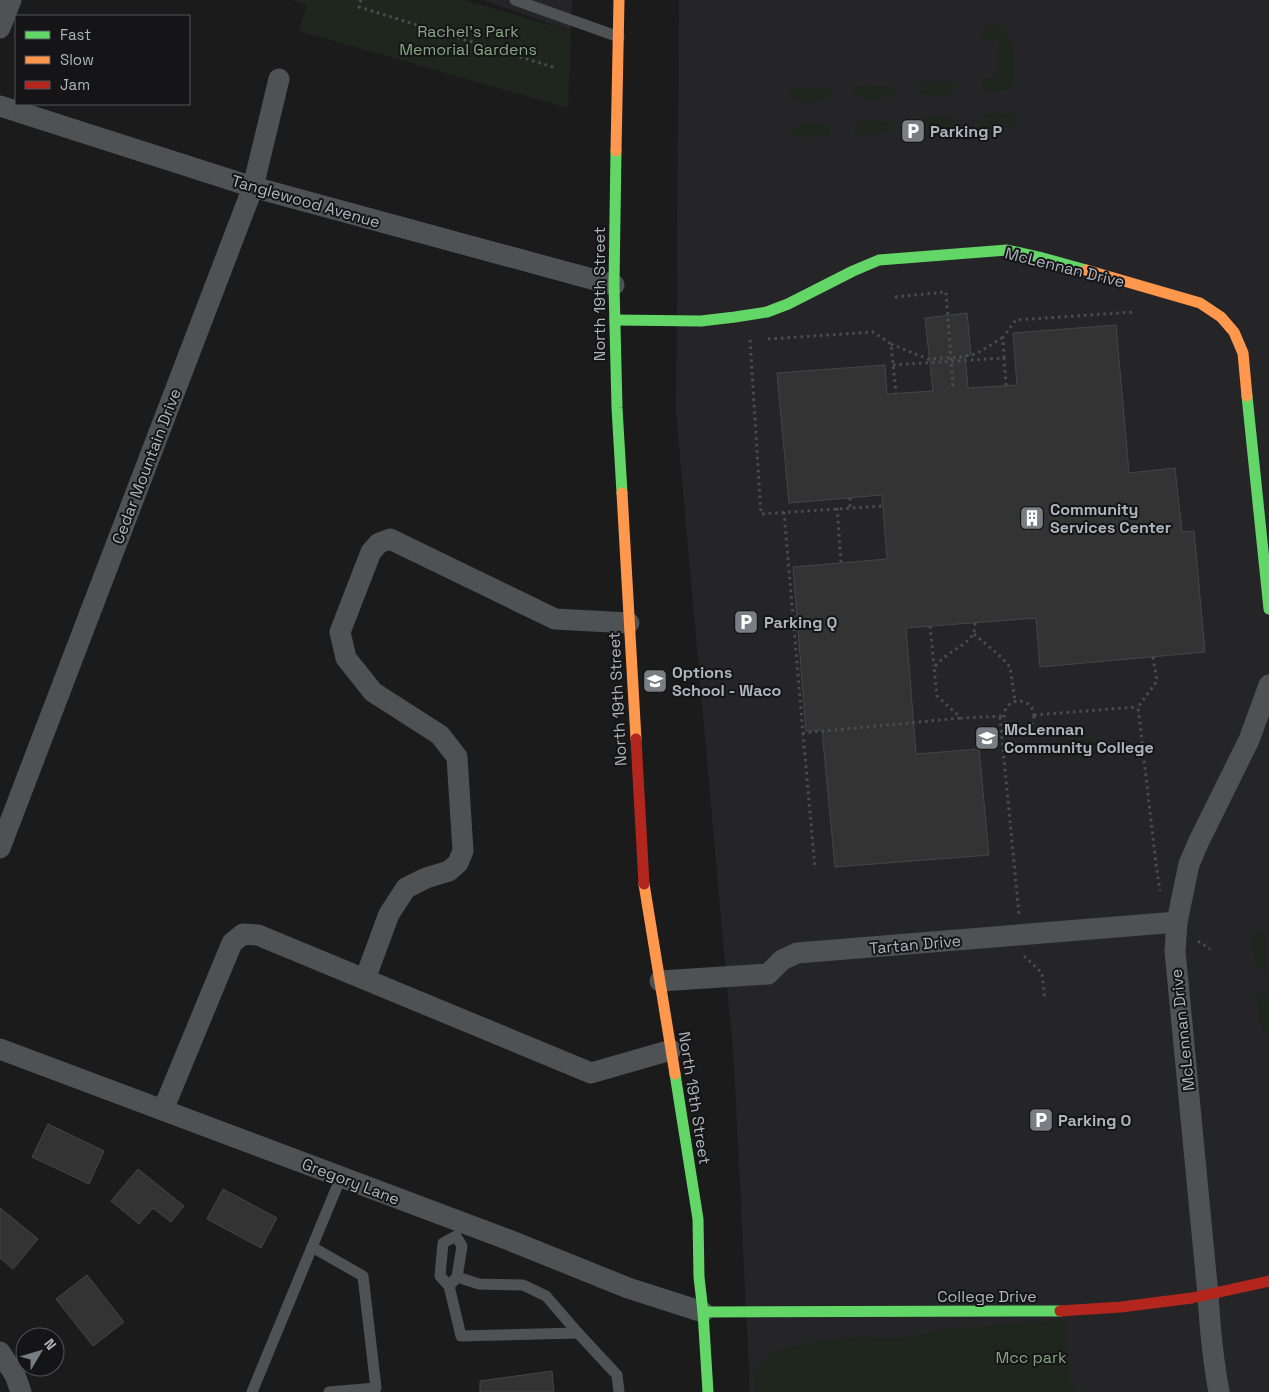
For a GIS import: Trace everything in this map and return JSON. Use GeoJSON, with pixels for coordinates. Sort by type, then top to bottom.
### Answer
{"type":"FeatureCollection","features":[{"type":"Feature","properties":{"kind":"street"},"geometry":{"type":"LineString","coordinates":[[0,28],[11,0]]}},
{"type":"Feature","properties":{"kind":"street","name":"North 19th Street"},"geometry":{"type":"LineString","coordinates":[[619,0],[614,285],[617,408],[644,884],[698,1218],[698,1277],[704,1312],[708,1392]]}},
{"type":"Feature","properties":{"kind":"street","name":"Cedar Mountain Drive"},"geometry":{"type":"LineString","coordinates":[[0,848],[253,187],[278,79]]}},
{"type":"Feature","properties":{"kind":"street","name":"Tanglewood Avenue"},"geometry":{"type":"LineString","coordinates":[[0,106],[253,187],[614,285]]}},
{"type":"Feature","properties":{"kind":"street","name":"McLennan Drive"},"geometry":{"type":"LineString","coordinates":[[615,320],[699,321],[738,318],[774,310],[862,266],[879,260],[1007,250],[1039,257],[1200,303],[1221,317],[1234,332],[1243,353],[1269,609]]}},
{"type":"Feature","properties":{"kind":"street"},"geometry":{"type":"LineString","coordinates":[[365,980],[389,914],[406,888],[426,878],[449,871],[458,863],[463,851],[457,757],[440,735],[373,692],[346,658],[340,632],[371,552],[379,543],[390,539],[555,619],[629,623]]}},
{"type":"Feature","properties":{"kind":"street","name":"McLennan Drive"},"geometry":{"type":"LineString","coordinates":[[1219,1392],[1214,1365],[1175,951],[1177,922],[1189,864],[1249,740],[1269,685]]}},
{"type":"Feature","properties":{"kind":"street","name":"Tartan Drive"},"geometry":{"type":"LineString","coordinates":[[660,981],[768,974],[782,960],[797,954],[1177,922]]}},
{"type":"Feature","properties":{"kind":"street"},"geometry":{"type":"LineString","coordinates":[[163,1110],[232,943],[244,934],[258,935],[591,1073],[671,1050]]}},
{"type":"Feature","properties":{"kind":"street","name":"Gregory Lane"},"geometry":{"type":"LineString","coordinates":[[0,1049],[341,1178],[457,1229],[704,1312]]}},
{"type":"Feature","properties":{"kind":"street","name":"College Drive"},"geometry":{"type":"LineString","coordinates":[[704,1312],[1051,1312],[1121,1307],[1208,1295],[1269,1282]]}},
{"type":"Feature","properties":{"kind":"street"},"geometry":{"type":"LineString","coordinates":[[0,1352],[15,1375],[21,1392]]}},
{"type":"Feature","properties":{"kind":"lane"},"geometry":{"type":"LineString","coordinates":[[515,0],[619,36]]}},
{"type":"Feature","properties":{"kind":"lane"},"geometry":{"type":"LineString","coordinates":[[252,1392],[341,1178]]}},
{"type":"Feature","properties":{"kind":"lane"},"geometry":{"type":"LineString","coordinates":[[457,1229],[444,1243],[440,1276],[453,1282],[523,1284],[546,1296],[617,1375],[619,1392]]}},
{"type":"Feature","properties":{"kind":"lane"},"geometry":{"type":"LineString","coordinates":[[457,1229],[462,1246],[453,1282],[462,1336],[578,1333]]}},
{"type":"Feature","properties":{"kind":"lane"},"geometry":{"type":"LineString","coordinates":[[312,1247],[363,1276],[376,1388],[329,1392]]}},
{"type":"Feature","properties":{"kind":"path"},"geometry":{"type":"LineString","coordinates":[[362,0],[359,7],[556,68]]}},
{"type":"Feature","properties":{"kind":"path"},"geometry":{"type":"LineString","coordinates":[[895,297],[946,292],[953,386]]}},
{"type":"Feature","properties":{"kind":"path"},"geometry":{"type":"LineString","coordinates":[[893,365],[950,359],[976,354],[1003,337],[1016,320],[1134,312]]}},
{"type":"Feature","properties":{"kind":"path"},"geometry":{"type":"LineString","coordinates":[[883,506],[761,514],[749,340],[873,332],[891,344],[928,359],[1004,358]]}},
{"type":"Feature","properties":{"kind":"path"},"geometry":{"type":"LineString","coordinates":[[1003,337],[1006,386]]}},
{"type":"Feature","properties":{"kind":"path"},"geometry":{"type":"LineString","coordinates":[[891,344],[896,393]]}},
{"type":"Feature","properties":{"kind":"path"},"geometry":{"type":"LineString","coordinates":[[850,498],[850,508]]}},
{"type":"Feature","properties":{"kind":"path"},"geometry":{"type":"LineString","coordinates":[[837,508],[841,562]]}},
{"type":"Feature","properties":{"kind":"path"},"geometry":{"type":"LineString","coordinates":[[784,512],[815,869]]}},
{"type":"Feature","properties":{"kind":"path"},"geometry":{"type":"LineString","coordinates":[[934,666],[969,640],[974,634],[975,623]]}},
{"type":"Feature","properties":{"kind":"path"},"geometry":{"type":"LineString","coordinates":[[930,626],[938,696],[960,718]]}},
{"type":"Feature","properties":{"kind":"path"},"geometry":{"type":"LineString","coordinates":[[974,634],[1010,667],[1015,701]]}},
{"type":"Feature","properties":{"kind":"path"},"geometry":{"type":"LineString","coordinates":[[1154,657],[1157,681],[1138,707],[1160,893]]}},
{"type":"Feature","properties":{"kind":"path"},"geometry":{"type":"LineString","coordinates":[[1002,716],[1010,729],[1016,732],[1023,732],[1033,724],[1034,715],[1031,706],[1021,701],[1015,701],[1006,708],[1002,716],[1019,916]]}},
{"type":"Feature","properties":{"kind":"path"},"geometry":{"type":"LineString","coordinates":[[1034,715],[1138,707]]}},
{"type":"Feature","properties":{"kind":"path"},"geometry":{"type":"LineString","coordinates":[[803,733],[960,718],[1002,716]]}},
{"type":"Feature","properties":{"kind":"path"},"geometry":{"type":"LineString","coordinates":[[1192,938],[1210,949]]}},
{"type":"Feature","properties":{"kind":"path"},"geometry":{"type":"LineString","coordinates":[[1022,948],[1023,956],[1042,973],[1044,1000]]}},
{"type":"Feature","properties":{"kind":"shaded area"},"geometry":{"type":"Polygon","coordinates":[[[483,0],[572,0],[571,31],[483,0]]]}},
{"type":"Feature","properties":{"kind":"shaded area","name":"McLennan Community College"},"geometry":{"type":"Polygon","coordinates":[[[679,0],[1269,0],[1269,1392],[750,1392],[734,1064],[676,412],[679,0]]]}},
{"type":"Feature","properties":{"kind":"green space","name":"Rachel's Park Memorial Gardens"},"geometry":{"type":"Polygon","coordinates":[[[292,0],[465,0],[571,31],[568,108],[299,31],[307,5],[292,0]]]}},
{"type":"Feature","properties":{"kind":"green space"},"geometry":{"type":"Polygon","coordinates":[[[996,25],[1007,33],[1010,40],[1014,81],[1005,90],[997,92],[985,91],[981,87],[981,78],[999,77],[999,41],[985,41],[981,37],[986,28],[996,25]]]}},
{"type":"Feature","properties":{"kind":"green space"},"geometry":{"type":"Polygon","coordinates":[[[921,82],[951,82],[957,87],[949,93],[931,96],[916,91],[915,86],[921,82]]]}},
{"type":"Feature","properties":{"kind":"green space"},"geometry":{"type":"Polygon","coordinates":[[[860,85],[890,86],[896,91],[881,99],[862,98],[854,92],[856,87],[860,85]]]}},
{"type":"Feature","properties":{"kind":"green space"},"geometry":{"type":"Polygon","coordinates":[[[793,88],[826,88],[831,90],[832,93],[824,99],[806,102],[791,97],[790,92],[793,88]]]}},
{"type":"Feature","properties":{"kind":"green space"},"geometry":{"type":"Polygon","coordinates":[[[992,113],[1014,114],[1018,120],[1017,123],[1011,126],[981,127],[978,123],[980,119],[992,113]]]}},
{"type":"Feature","properties":{"kind":"green space"},"geometry":{"type":"Polygon","coordinates":[[[930,116],[952,117],[956,123],[955,126],[949,129],[919,130],[915,126],[919,120],[930,116]]]}},
{"type":"Feature","properties":{"kind":"green space"},"geometry":{"type":"Polygon","coordinates":[[[867,120],[890,122],[893,127],[892,130],[886,133],[856,134],[853,130],[854,128],[867,120]]]}},
{"type":"Feature","properties":{"kind":"green space"},"geometry":{"type":"Polygon","coordinates":[[[805,123],[828,125],[831,133],[824,136],[796,138],[792,135],[792,131],[805,123]]]}},
{"type":"Feature","properties":{"kind":"green space"},"geometry":{"type":"Polygon","coordinates":[[[1091,738],[1099,747],[1098,752],[1093,756],[1054,757],[1051,755],[1055,745],[1059,742],[1068,739],[1091,738]]]}},
{"type":"Feature","properties":{"kind":"green space"},"geometry":{"type":"Polygon","coordinates":[[[1258,930],[1264,935],[1267,966],[1265,971],[1257,967],[1254,958],[1252,937],[1258,930]]]}},
{"type":"Feature","properties":{"kind":"green space"},"geometry":{"type":"Polygon","coordinates":[[[1263,993],[1266,993],[1269,998],[1268,1034],[1262,1030],[1258,1011],[1258,998],[1263,993]]]}},
{"type":"Feature","properties":{"kind":"green space","name":"Mcc park"},"geometry":{"type":"Polygon","coordinates":[[[1065,1320],[1066,1365],[1075,1392],[755,1392],[754,1376],[773,1351],[812,1342],[858,1337],[900,1338],[954,1328],[1065,1320]]]}},
{"type":"Feature","properties":{"kind":"building","name":"Community Services Center"},"geometry":{"type":"Polygon","coordinates":[[[967,313],[971,355],[965,356],[968,388],[1017,385],[1013,333],[1116,325],[1129,473],[1175,468],[1182,532],[1194,531],[1205,652],[1040,667],[1036,618],[906,628],[916,754],[979,749],[989,855],[835,867],[822,730],[806,731],[793,567],[887,559],[882,495],[789,503],[777,373],[885,365],[887,394],[933,391],[925,318],[967,313]]]}},
{"type":"Feature","properties":{"kind":"building"},"geometry":{"type":"Polygon","coordinates":[[[48,1124],[104,1151],[89,1184],[32,1157],[48,1124]]]}},
{"type":"Feature","properties":{"kind":"building"},"geometry":{"type":"Polygon","coordinates":[[[138,1169],[184,1206],[171,1222],[153,1208],[139,1224],[111,1201],[138,1169]]]}},
{"type":"Feature","properties":{"kind":"building"},"geometry":{"type":"Polygon","coordinates":[[[223,1189],[277,1218],[261,1248],[207,1219],[223,1189]]]}},
{"type":"Feature","properties":{"kind":"building"},"geometry":{"type":"Polygon","coordinates":[[[0,1208],[38,1239],[13,1269],[0,1258],[0,1208]]]}},
{"type":"Feature","properties":{"kind":"building"},"geometry":{"type":"Polygon","coordinates":[[[87,1275],[124,1322],[93,1346],[56,1299],[87,1275]]]}},
{"type":"Feature","properties":{"kind":"building"},"geometry":{"type":"Polygon","coordinates":[[[552,1371],[554,1392],[480,1392],[480,1381],[552,1371]]]}},
{"type":"Feature","properties":{"kind":"traffic: fast"},"geometry":{"type":"LineString","coordinates":[[616,151],[614,285],[617,408],[622,493]]}},
{"type":"Feature","properties":{"kind":"traffic: fast"},"geometry":{"type":"LineString","coordinates":[[615,320],[701,321],[767,312],[788,304],[879,260],[1007,250],[1086,270]]}},
{"type":"Feature","properties":{"kind":"traffic: fast"},"geometry":{"type":"LineString","coordinates":[[1247,396],[1269,609]]}},
{"type":"Feature","properties":{"kind":"traffic: fast"},"geometry":{"type":"LineString","coordinates":[[675,1074],[698,1219],[699,1277],[708,1392]]}},
{"type":"Feature","properties":{"kind":"traffic: fast"},"geometry":{"type":"LineString","coordinates":[[703,1312],[1060,1311]]}},
{"type":"Feature","properties":{"kind":"traffic: slow"},"geometry":{"type":"LineString","coordinates":[[616,151],[619,0]]}},
{"type":"Feature","properties":{"kind":"traffic: slow"},"geometry":{"type":"LineString","coordinates":[[1086,270],[1200,303],[1221,317],[1234,332],[1243,353],[1247,396]]}},
{"type":"Feature","properties":{"kind":"traffic: slow"},"geometry":{"type":"LineString","coordinates":[[622,493],[636,739]]}},
{"type":"Feature","properties":{"kind":"traffic: slow"},"geometry":{"type":"LineString","coordinates":[[644,884],[675,1074]]}},
{"type":"Feature","properties":{"kind":"traffic: jam"},"geometry":{"type":"LineString","coordinates":[[636,739],[644,884]]}},
{"type":"Feature","properties":{"kind":"traffic: jam"},"geometry":{"type":"LineString","coordinates":[[1060,1311],[1121,1307],[1192,1298],[1269,1281]]}},
{"type":"Feature","properties":{"kind":"place","name":"Parking P"},"geometry":{"type":"Point","coordinates":[913,131]}},
{"type":"Feature","properties":{"kind":"place","name":"Community Services Center"},"geometry":{"type":"Point","coordinates":[1032,518]}},
{"type":"Feature","properties":{"kind":"place","name":"Parking Q"},"geometry":{"type":"Point","coordinates":[746,622]}},
{"type":"Feature","properties":{"kind":"place","name":"Options School - Waco"},"geometry":{"type":"Point","coordinates":[655,681]}},
{"type":"Feature","properties":{"kind":"place","name":"McLennan Community College"},"geometry":{"type":"Point","coordinates":[987,738]}},
{"type":"Feature","properties":{"kind":"place","name":"Parking O"},"geometry":{"type":"Point","coordinates":[1041,1120]}}]}
